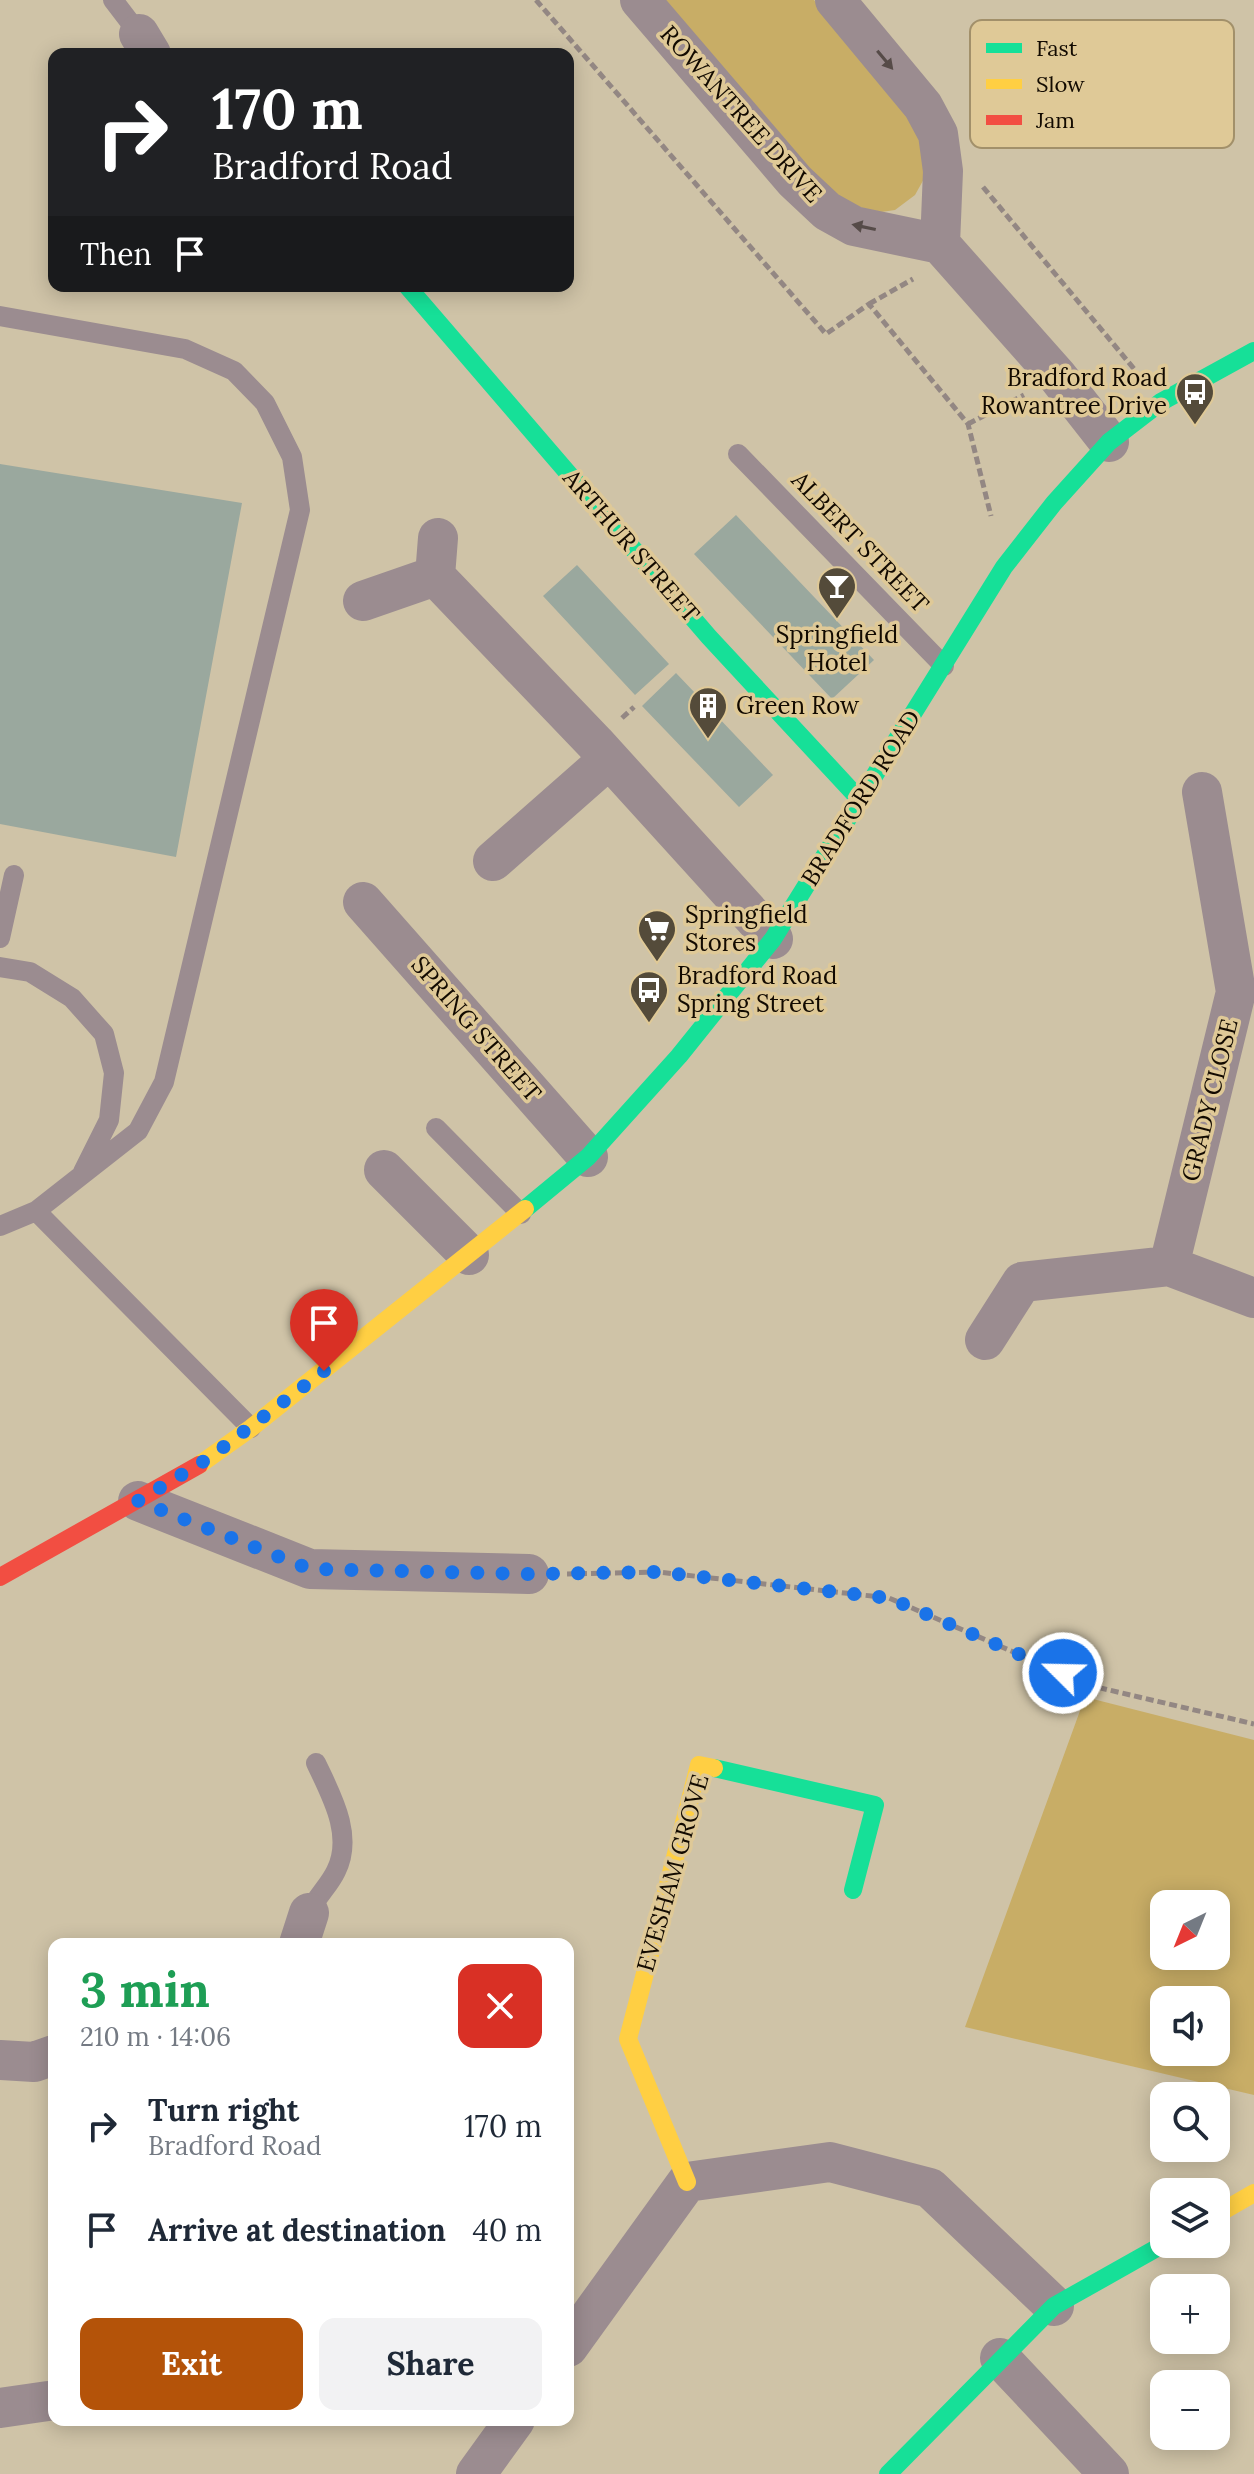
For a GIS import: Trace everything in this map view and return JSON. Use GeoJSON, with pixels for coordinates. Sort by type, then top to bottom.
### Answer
{"type":"FeatureCollection","features":[{"type":"Feature","properties":{"kind":"street","name":"ROWANTREE DRIVE"},"geometry":{"type":"LineString","coordinates":[[640,0],[795,181],[827,211],[854,226],[940,244]]}},
{"type":"Feature","properties":{"kind":"street"},"geometry":{"type":"LineString","coordinates":[[835,0],[923,106],[938,134],[943,171],[940,244],[1058,377],[1109,442]]}},
{"type":"Feature","properties":{"kind":"street","name":"ARTHUR STREET"},"geometry":{"type":"LineString","coordinates":[[415,292],[709,637],[861,801]]}},
{"type":"Feature","properties":{"kind":"street","name":"BRADFORD ROAD"},"geometry":{"type":"LineString","coordinates":[[0,1577],[187,1473],[251,1428],[521,1214],[588,1157],[659,1080],[773,939],[1004,567],[1054,503],[1109,442],[1161,402],[1254,351]]}},
{"type":"Feature","properties":{"kind":"street"},"geometry":{"type":"LineString","coordinates":[[363,601],[436,557],[609,759],[773,939]]}},
{"type":"Feature","properties":{"kind":"street"},"geometry":{"type":"LineString","coordinates":[[493,861],[609,759]]}},
{"type":"Feature","properties":{"kind":"street","name":"GRADY CLOSE"},"geometry":{"type":"LineString","coordinates":[[1169,1266],[1236,992],[1202,792]]}},
{"type":"Feature","properties":{"kind":"street","name":"SPRING STREET"},"geometry":{"type":"LineString","coordinates":[[363,902],[588,1157]]}},
{"type":"Feature","properties":{"kind":"street"},"geometry":{"type":"LineString","coordinates":[[384,1170],[469,1255]]}},
{"type":"Feature","properties":{"kind":"street"},"geometry":{"type":"LineString","coordinates":[[985,1340],[1022,1282],[1169,1266],[1254,1298]]}},
{"type":"Feature","properties":{"kind":"street"},"geometry":{"type":"LineString","coordinates":[[138,1501],[310,1569],[529,1574]]}},
{"type":"Feature","properties":{"kind":"street","name":"EVESHAM GROVE"},"geometry":{"type":"LineString","coordinates":[[687,2182],[628,2039],[699,1765],[875,1805],[853,1890]]}},
{"type":"Feature","properties":{"kind":"street"},"geometry":{"type":"LineString","coordinates":[[0,2060],[34,2062],[48,2057]]}},
{"type":"Feature","properties":{"kind":"street"},"geometry":{"type":"LineString","coordinates":[[574,2339],[687,2182],[830,2162],[930,2188],[1054,2306]]}},
{"type":"Feature","properties":{"kind":"street"},"geometry":{"type":"LineString","coordinates":[[1230,2207],[1254,2193]]}},
{"type":"Feature","properties":{"kind":"street"},"geometry":{"type":"LineString","coordinates":[[888,2474],[1054,2306],[1150,2252]]}},
{"type":"Feature","properties":{"kind":"street"},"geometry":{"type":"LineString","coordinates":[[1000,2358],[1109,2474]]}},
{"type":"Feature","properties":{"kind":"street"},"geometry":{"type":"LineString","coordinates":[[0,2408],[48,2401]]}},
{"type":"Feature","properties":{"kind":"street"},"geometry":{"type":"LineString","coordinates":[[476,2474],[511,2426]]}},
{"type":"Feature","properties":{"kind":"lane"},"geometry":{"type":"LineString","coordinates":[[113,0],[145,44]]}},
{"type":"Feature","properties":{"kind":"lane"},"geometry":{"type":"LineString","coordinates":[[0,316],[185,349],[234,371],[265,403],[292,457],[300,510],[164,1082],[138,1131],[36,1211],[0,1226]]}},
{"type":"Feature","properties":{"kind":"lane","name":"ALBERT STREET"},"geometry":{"type":"LineString","coordinates":[[738,454],[944,666]]}},
{"type":"Feature","properties":{"kind":"lane"},"geometry":{"type":"LineString","coordinates":[[0,938],[14,875]]}},
{"type":"Feature","properties":{"kind":"lane"},"geometry":{"type":"LineString","coordinates":[[0,967],[30,972],[72,998],[104,1034],[114,1073],[109,1120],[79,1179]]}},
{"type":"Feature","properties":{"kind":"lane"},"geometry":{"type":"LineString","coordinates":[[436,1128],[521,1214]]}},
{"type":"Feature","properties":{"kind":"lane"},"geometry":{"type":"LineString","coordinates":[[36,1211],[251,1428]]}},
{"type":"Feature","properties":{"kind":"lane"},"geometry":{"type":"LineString","coordinates":[[304,1929],[314,1901],[337,1870],[343,1849],[338,1811],[316,1763]]}},
{"type":"Feature","properties":{"kind":"path"},"geometry":{"type":"LineString","coordinates":[[536,0],[826,334],[869,304],[968,424],[1004,567]]}},
{"type":"Feature","properties":{"kind":"path"},"geometry":{"type":"LineString","coordinates":[[942,193],[977,181],[1161,402]]}},
{"type":"Feature","properties":{"kind":"path"},"geometry":{"type":"LineString","coordinates":[[968,424],[1058,377]]}},
{"type":"Feature","properties":{"kind":"path"},"geometry":{"type":"LineString","coordinates":[[529,1574],[658,1572],[889,1598],[1092,1686],[1254,1724]]}},
{"type":"Feature","properties":{"kind":"shaded area"},"geometry":{"type":"Polygon","coordinates":[[[659,0],[814,0],[911,112],[926,135],[925,177],[915,195],[895,210],[874,213],[825,192],[659,0]]]}},
{"type":"Feature","properties":{"kind":"shaded area"},"geometry":{"type":"Polygon","coordinates":[[[1085,1697],[1254,1740],[1254,2095],[1230,2089],[1230,2082],[1199,2082],[965,2027],[1085,1697]]]}},
{"type":"Feature","properties":{"kind":"building"},"geometry":{"type":"Polygon","coordinates":[[[0,464],[242,503],[176,857],[0,824],[0,464]]]}},
{"type":"Feature","properties":{"kind":"building"},"geometry":{"type":"Polygon","coordinates":[[[736,515],[874,660],[832,699],[694,554],[736,515]]]}},
{"type":"Feature","properties":{"kind":"building"},"geometry":{"type":"Polygon","coordinates":[[[577,565],[669,664],[635,695],[543,596],[577,565]]]}},
{"type":"Feature","properties":{"kind":"building","name":"Green Row"},"geometry":{"type":"Polygon","coordinates":[[[676,673],[773,775],[739,807],[642,706],[676,673]]]}},
{"type":"Feature","properties":{"kind":"traffic: fast"},"geometry":{"type":"LineString","coordinates":[[412,292],[709,637],[861,801]]}},
{"type":"Feature","properties":{"kind":"traffic: fast"},"geometry":{"type":"LineString","coordinates":[[525,1209],[588,1157],[679,1056],[773,939],[1004,567],[1054,503],[1109,442],[1161,402],[1254,351]]}},
{"type":"Feature","properties":{"kind":"traffic: fast"},"geometry":{"type":"LineString","coordinates":[[714,1768],[875,1805],[853,1890]]}},
{"type":"Feature","properties":{"kind":"traffic: fast"},"geometry":{"type":"LineString","coordinates":[[888,2474],[1054,2306],[1150,2252]]}},
{"type":"Feature","properties":{"kind":"traffic: slow"},"geometry":{"type":"LineString","coordinates":[[199,1465],[251,1428],[525,1209]]}},
{"type":"Feature","properties":{"kind":"traffic: slow"},"geometry":{"type":"LineString","coordinates":[[687,2182],[628,2039],[699,1765],[714,1768]]}},
{"type":"Feature","properties":{"kind":"traffic: slow"},"geometry":{"type":"LineString","coordinates":[[1230,2207],[1254,2193]]}},
{"type":"Feature","properties":{"kind":"traffic: jam"},"geometry":{"type":"LineString","coordinates":[[0,1577],[199,1465]]}},
{"type":"Feature","properties":{"kind":"place","name":"Bradford Road Rowantree Drive"},"geometry":{"type":"Point","coordinates":[1195,426]}},
{"type":"Feature","properties":{"kind":"place","name":"Springfield Hotel"},"geometry":{"type":"Point","coordinates":[837,620]}},
{"type":"Feature","properties":{"kind":"place","name":"Green Row"},"geometry":{"type":"Point","coordinates":[708,740]}},
{"type":"Feature","properties":{"kind":"place","name":"Springfield Stores"},"geometry":{"type":"Point","coordinates":[657,963]}},
{"type":"Feature","properties":{"kind":"place","name":"Bradford Road Spring Street"},"geometry":{"type":"Point","coordinates":[649,1024]}},
{"type":"Feature","properties":{"kind":"route"},"geometry":{"type":"LineString","coordinates":[[324,1371],[209,1458],[138,1501],[310,1569],[529,1574],[658,1572],[889,1598],[1063,1673]]}}]}
